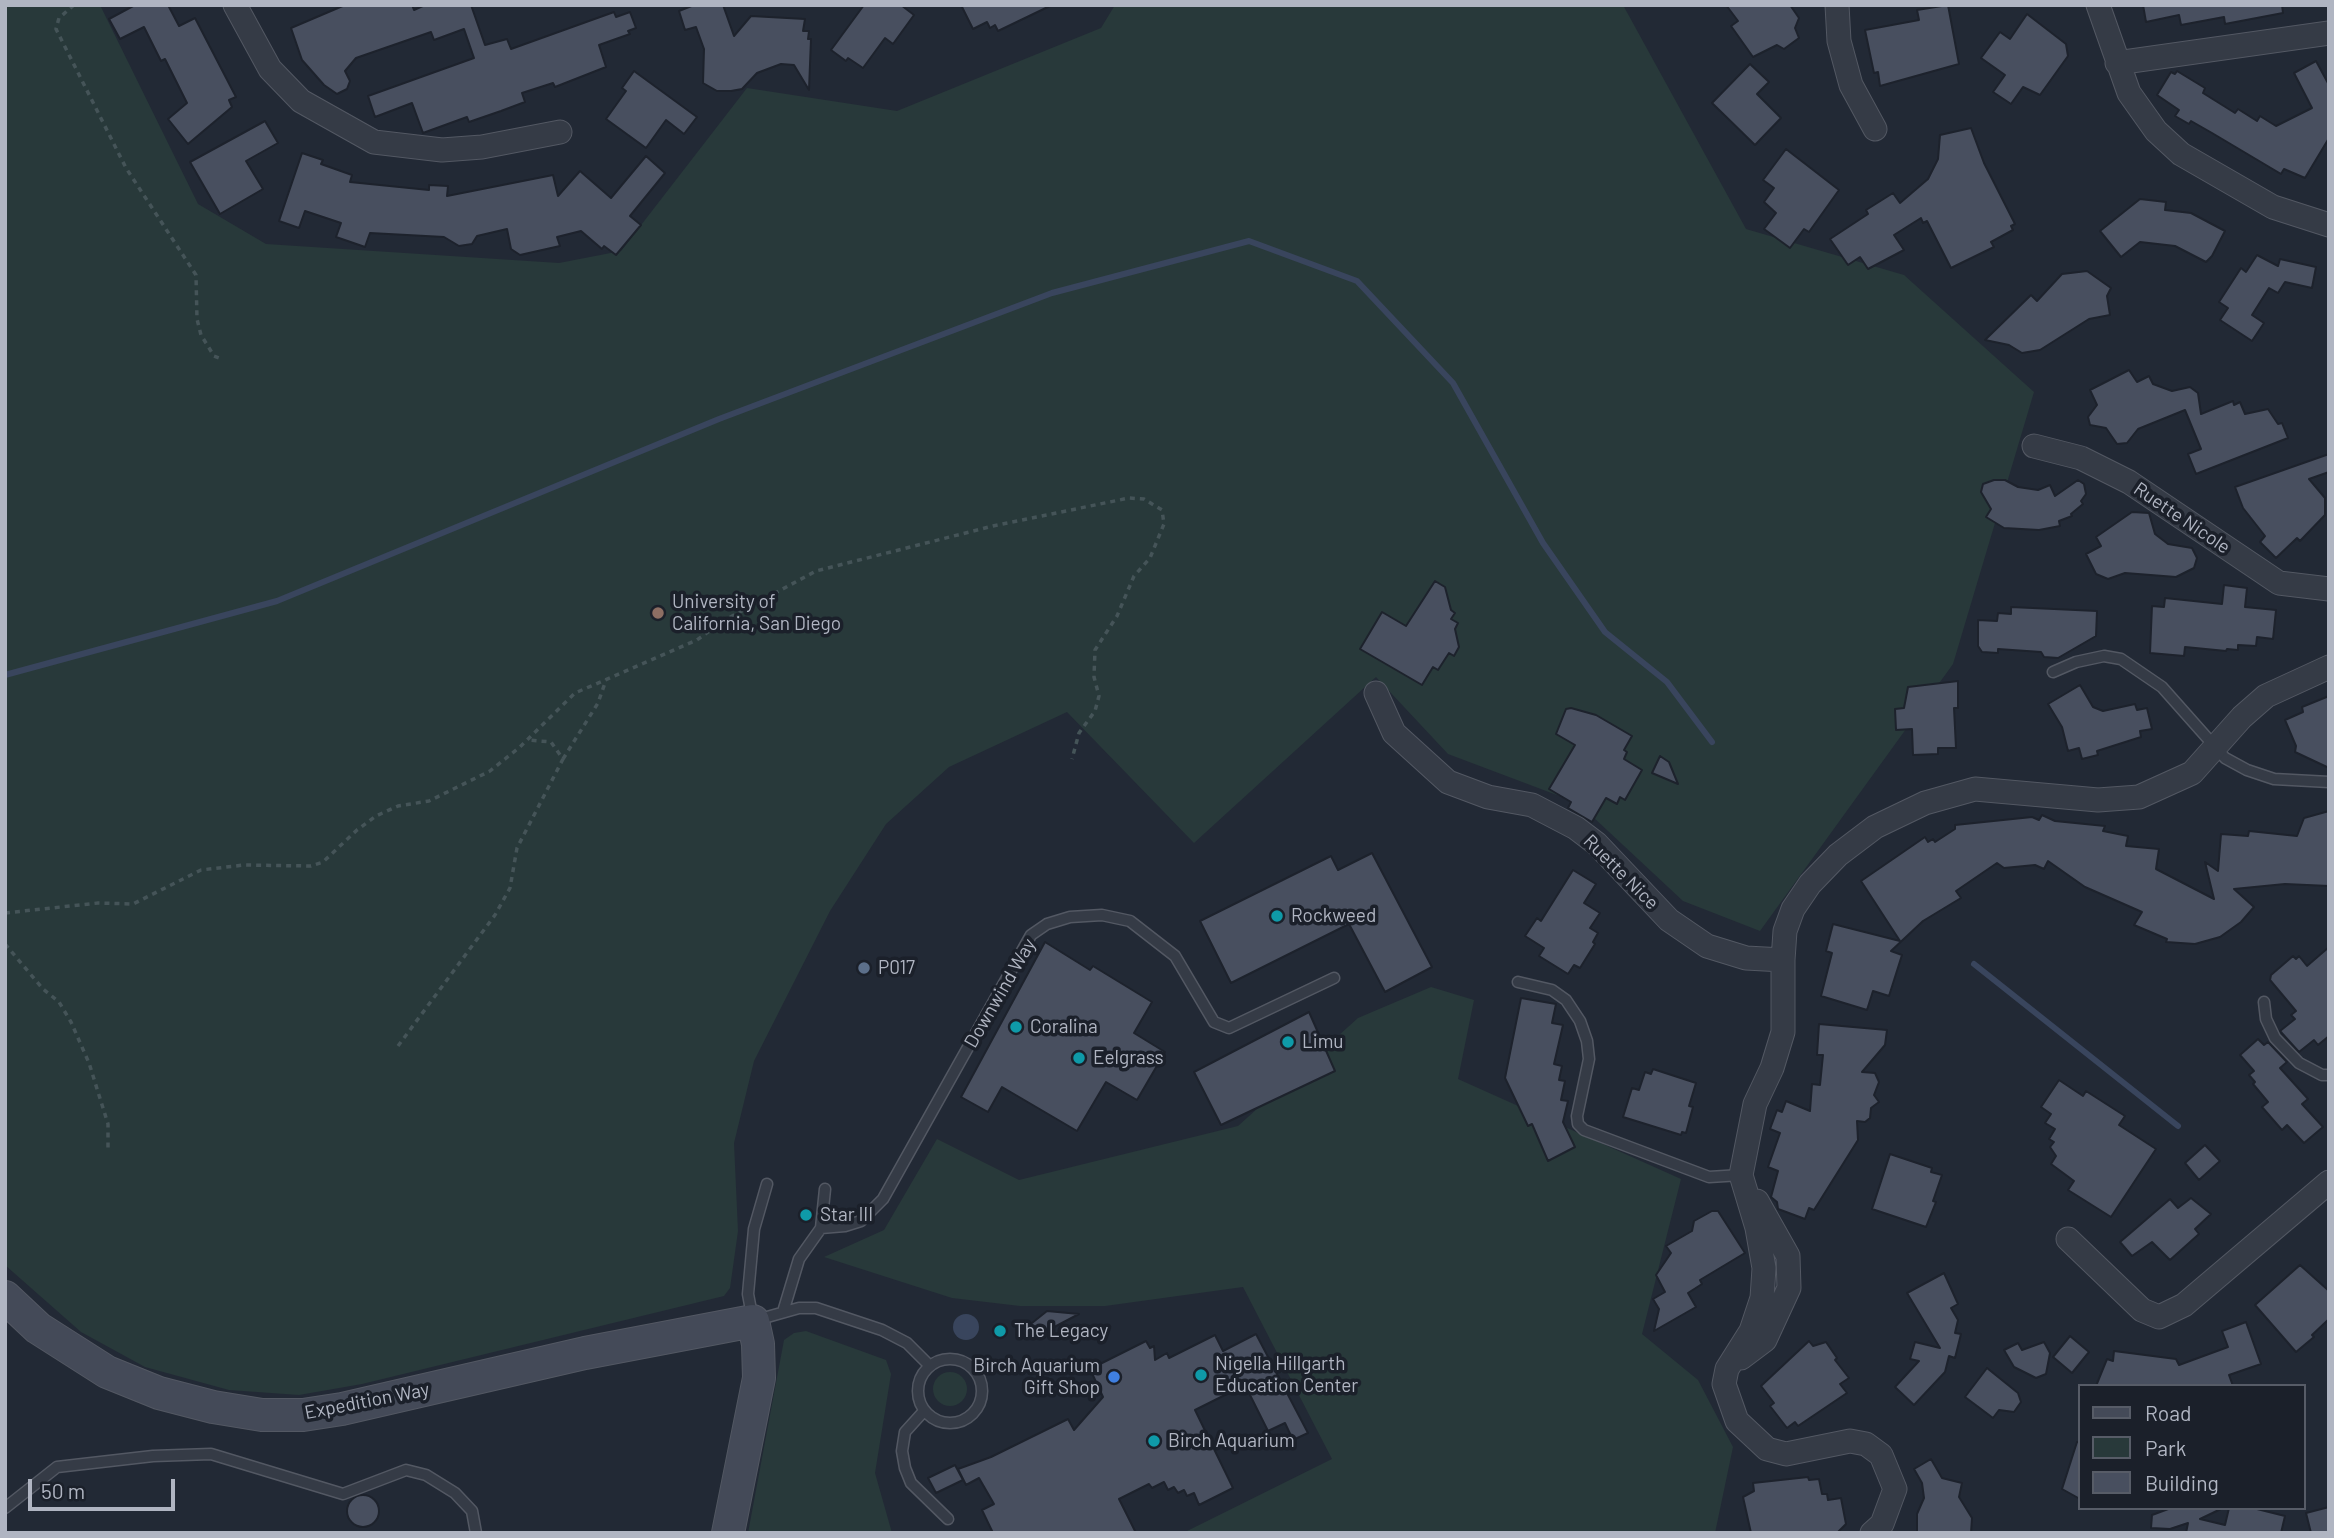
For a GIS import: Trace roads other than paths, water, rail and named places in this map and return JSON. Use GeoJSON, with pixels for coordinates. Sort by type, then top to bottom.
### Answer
{"type":"FeatureCollection","features":[{"type":"Feature","properties":{"kind":"street"},"geometry":{"type":"LineString","coordinates":[[235,5],[270,69],[301,101],[374,142],[442,150],[482,147],[560,132]]}},
{"type":"Feature","properties":{"kind":"street"},"geometry":{"type":"LineString","coordinates":[[1837,5],[1839,41],[1851,85],[1875,129]]}},
{"type":"Feature","properties":{"kind":"street"},"geometry":{"type":"LineString","coordinates":[[2098,5],[2129,93],[2156,131],[2181,154],[2273,207],[2329,225]]}},
{"type":"Feature","properties":{"kind":"street"},"geometry":{"type":"LineString","coordinates":[[2118,63],[2329,33]]}},
{"type":"Feature","properties":{"kind":"street","name":"Ruette Nicole"},"geometry":{"type":"LineString","coordinates":[[2034,446],[2081,458],[2129,482],[2279,583],[2329,589]]}},
{"type":"Feature","properties":{"kind":"street"},"geometry":{"type":"LineString","coordinates":[[1872,1533],[1882,1524],[1895,1489],[1881,1455],[1866,1444],[1850,1441],[1787,1454],[1767,1449],[1737,1422],[1724,1384],[1727,1369],[1765,1340],[1789,1288],[1788,1256],[1741,1175],[1755,1104],[1772,1068],[1783,1032],[1785,931],[1793,909],[1810,884],[1838,855],[1875,827],[1926,803],[1976,789],[2098,800],[2139,797],[2192,773],[2242,717],[2266,696],[2329,667]]}},
{"type":"Feature","properties":{"kind":"street","name":"Ruette Nice"},"geometry":{"type":"LineString","coordinates":[[1376,693],[1394,733],[1448,782],[1488,797],[1532,805],[1576,828],[1597,844],[1669,920],[1707,946],[1746,958],[1783,960]]}},
{"type":"Feature","properties":{"kind":"street"},"geometry":{"type":"LineString","coordinates":[[2068,1240],[2143,1310],[2159,1317],[2184,1305],[2329,1182]]}},
{"type":"Feature","properties":{"kind":"street","name":"Expedition Way"},"geometry":{"type":"LineString","coordinates":[[5,1297],[38,1328],[107,1372],[159,1392],[213,1407],[261,1415],[303,1415],[342,1409],[585,1353],[753,1321]]}},
{"type":"Feature","properties":{"kind":"street"},"geometry":{"type":"LineString","coordinates":[[728,1533],[759,1377],[758,1344],[753,1321]]}},
{"type":"Feature","properties":{"kind":"lane"},"geometry":{"type":"LineString","coordinates":[[2053,671],[2076,662],[2104,656],[2121,659],[2162,687],[2225,758],[2274,779],[2329,782]]}},
{"type":"Feature","properties":{"kind":"lane","name":"Downwind Way"},"geometry":{"type":"LineString","coordinates":[[821,1228],[845,1226],[861,1221],[883,1199],[1031,935],[1047,925],[1070,917],[1102,915],[1130,921],[1175,956],[1214,1022],[1228,1028],[1334,978]]}},
{"type":"Feature","properties":{"kind":"lane"},"geometry":{"type":"LineString","coordinates":[[1518,982],[1552,990],[1566,1000],[1580,1021],[1587,1041],[1588,1059],[1577,1116],[1578,1124],[1584,1130],[1709,1177],[1741,1175]]}},
{"type":"Feature","properties":{"kind":"lane"},"geometry":{"type":"LineString","coordinates":[[2264,1002],[2266,1019],[2275,1038],[2299,1063],[2322,1075],[2329,1075]]}},
{"type":"Feature","properties":{"kind":"lane"},"geometry":{"type":"LineString","coordinates":[[767,1184],[754,1229],[748,1294],[753,1321],[783,1312],[816,1308],[882,1330],[908,1343],[929,1366]]}},
{"type":"Feature","properties":{"kind":"lane"},"geometry":{"type":"LineString","coordinates":[[783,1312],[799,1259],[821,1228],[825,1189]]}},
{"type":"Feature","properties":{"kind":"lane"},"geometry":{"type":"LineString","coordinates":[[939,1360],[960,1360],[977,1374],[982,1395],[972,1415],[963,1421],[942,1423],[924,1411],[917,1392],[918,1382],[929,1366],[939,1360]]}},
{"type":"Feature","properties":{"kind":"lane"},"geometry":{"type":"LineString","coordinates":[[924,1411],[905,1432],[902,1451],[905,1468],[911,1483],[948,1519]]}},
{"type":"Feature","properties":{"kind":"lane"},"geometry":{"type":"LineString","coordinates":[[5,1508],[57,1467],[153,1456],[211,1454],[343,1494],[406,1470],[426,1475],[455,1493],[471,1511],[476,1533]]}},
{"type":"Feature","properties":{"kind":"water"},"geometry":{"type":"Polygon","coordinates":[[[966,1314],[975,1318],[979,1327],[975,1336],[966,1340],[957,1336],[953,1327],[957,1318],[966,1314]]]}},
{"type":"Feature","properties":{"kind":"waterway"},"geometry":{"type":"LineString","coordinates":[[5,675],[277,601],[719,419],[1052,293],[1249,241],[1357,281],[1453,383],[1543,543],[1605,632],[1667,682],[1712,742]]}},
{"type":"Feature","properties":{"kind":"waterway"},"geometry":{"type":"LineString","coordinates":[[1974,964],[2178,1126]]}},
{"type":"Feature","properties":{"kind":"place","name":"University of California, San Diego"},"geometry":{"type":"Point","coordinates":[658,613]}},
{"type":"Feature","properties":{"kind":"place","name":"Rockweed"},"geometry":{"type":"Point","coordinates":[1277,916]}},
{"type":"Feature","properties":{"kind":"place","name":"P017"},"geometry":{"type":"Point","coordinates":[864,968]}},
{"type":"Feature","properties":{"kind":"place","name":"Coralina"},"geometry":{"type":"Point","coordinates":[1016,1027]}},
{"type":"Feature","properties":{"kind":"place","name":"Limu"},"geometry":{"type":"Point","coordinates":[1288,1042]}},
{"type":"Feature","properties":{"kind":"place","name":"Eelgrass"},"geometry":{"type":"Point","coordinates":[1079,1058]}},
{"type":"Feature","properties":{"kind":"place","name":"Star III"},"geometry":{"type":"Point","coordinates":[806,1215]}},
{"type":"Feature","properties":{"kind":"place","name":"The Legacy"},"geometry":{"type":"Point","coordinates":[1000,1331]}},
{"type":"Feature","properties":{"kind":"place","name":"Nigella Hillgarth Education Center"},"geometry":{"type":"Point","coordinates":[1201,1375]}},
{"type":"Feature","properties":{"kind":"place","name":"Birch Aquarium Gift Shop"},"geometry":{"type":"Point","coordinates":[1114,1377]}},
{"type":"Feature","properties":{"kind":"place","name":"Birch Aquarium"},"geometry":{"type":"Point","coordinates":[1154,1441]}}]}
